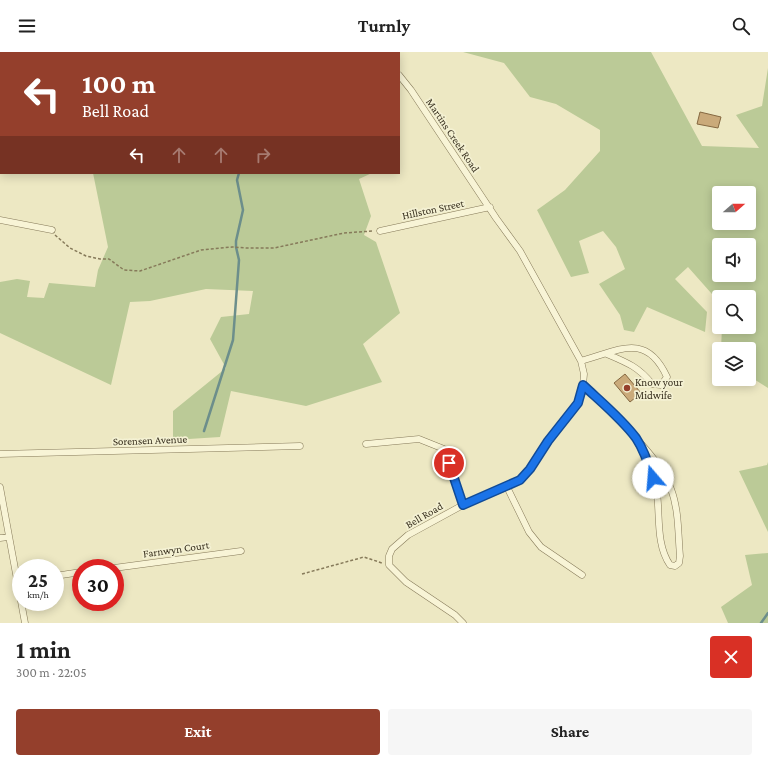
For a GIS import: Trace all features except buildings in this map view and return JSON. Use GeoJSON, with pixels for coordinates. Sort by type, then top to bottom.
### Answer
{"type":"FeatureCollection","features":[{"type":"Feature","properties":{"kind":"street","name":"Martins Creek Road"},"geometry":{"type":"LineString","coordinates":[[400,76],[411,90],[490,207]]}},
{"type":"Feature","properties":{"kind":"street","name":"Hillston Street"},"geometry":{"type":"LineString","coordinates":[[380,231],[490,207]]}},
{"type":"Feature","properties":{"kind":"street","name":"Bell Road"},"geometry":{"type":"LineString","coordinates":[[389,565],[389,556],[392,549],[408,535],[463,505],[520,480],[530,469],[548,441],[578,403],[583,385],[584,374],[581,361],[520,251],[496,218],[490,207]]}},
{"type":"Feature","properties":{"kind":"street"},"geometry":{"type":"LineString","coordinates":[[0,220],[52,230]]}},
{"type":"Feature","properties":{"kind":"street"},"geometry":{"type":"LineString","coordinates":[[581,361],[623,348],[632,347],[649,352],[662,365],[667,377],[661,385],[652,384],[645,375],[630,363],[607,354]]}},
{"type":"Feature","properties":{"kind":"street"},"geometry":{"type":"LineString","coordinates":[[583,385],[607,407],[647,449],[661,468],[671,488],[675,504],[680,556],[679,563],[675,566],[670,565],[663,552],[656,492],[649,465],[636,439]]}},
{"type":"Feature","properties":{"kind":"street"},"geometry":{"type":"LineString","coordinates":[[366,444],[420,439],[444,449],[463,505]]}},
{"type":"Feature","properties":{"kind":"street","name":"Sorensen Avenue"},"geometry":{"type":"LineString","coordinates":[[0,454],[300,446]]}},
{"type":"Feature","properties":{"kind":"street"},"geometry":{"type":"LineString","coordinates":[[0,487],[8,537],[14,559]]}},
{"type":"Feature","properties":{"kind":"street"},"geometry":{"type":"LineString","coordinates":[[507,487],[529,532],[541,547],[582,575]]}},
{"type":"Feature","properties":{"kind":"street"},"geometry":{"type":"LineString","coordinates":[[0,538],[8,537]]}},
{"type":"Feature","properties":{"kind":"street","name":"Farnwyn Court"},"geometry":{"type":"LineString","coordinates":[[124,567],[240,551]]}},
{"type":"Feature","properties":{"kind":"street"},"geometry":{"type":"LineString","coordinates":[[389,565],[406,582],[455,615],[463,623]]}},
{"type":"Feature","properties":{"kind":"street"},"geometry":{"type":"LineString","coordinates":[[23,611],[25,623]]}},
{"type":"Feature","properties":{"kind":"path"},"geometry":{"type":"LineString","coordinates":[[52,230],[56,237],[65,244],[86,256],[109,259],[124,270],[140,271],[201,250],[232,247],[274,248],[344,233],[380,231]]}},
{"type":"Feature","properties":{"kind":"path"},"geometry":{"type":"LineString","coordinates":[[302,574],[364,557],[389,565]]}},
{"type":"Feature","properties":{"kind":"green space"},"geometry":{"type":"Polygon","coordinates":[[[463,52],[651,52],[702,146],[759,148],[736,115],[762,106],[768,68],[768,388],[756,380],[756,342],[721,342],[722,334],[756,334],[756,290],[712,290],[712,294],[688,267],[675,279],[707,312],[705,332],[647,307],[634,332],[624,330],[620,315],[599,284],[625,269],[616,247],[603,231],[579,241],[589,273],[571,277],[537,210],[565,190],[600,151],[600,130],[556,104],[530,97],[504,63],[463,52]]]}},
{"type":"Feature","properties":{"kind":"green space"},"geometry":{"type":"Polygon","coordinates":[[[93,174],[370,174],[359,179],[371,216],[364,235],[376,242],[400,313],[363,344],[382,382],[306,406],[231,391],[220,437],[173,440],[173,411],[226,368],[210,339],[221,317],[249,314],[253,291],[206,289],[150,301],[130,302],[111,385],[0,333],[0,282],[17,279],[30,281],[27,297],[44,298],[49,283],[95,287],[98,270],[108,247],[93,174]]]}},
{"type":"Feature","properties":{"kind":"green space"},"geometry":{"type":"Polygon","coordinates":[[[768,462],[768,532],[739,471],[767,465],[768,462]]]}},
{"type":"Feature","properties":{"kind":"green space"},"geometry":{"type":"Polygon","coordinates":[[[768,553],[768,623],[728,623],[721,607],[752,585],[745,555],[768,553]]]}},
{"type":"Feature","properties":{"kind":"waterway"},"geometry":{"type":"LineString","coordinates":[[204,431],[233,340],[239,260],[236,241],[243,210],[237,180],[239,174]]}},
{"type":"Feature","properties":{"kind":"waterway"},"geometry":{"type":"LineString","coordinates":[[761,623],[768,613]]}},
{"type":"Feature","properties":{"kind":"place","name":"Know your Midwife"},"geometry":{"type":"Point","coordinates":[627,388]}},
{"type":"Feature","properties":{"kind":"route"},"geometry":{"type":"LineString","coordinates":[[449,463],[463,505],[520,480],[530,469],[548,441],[578,403],[583,385],[607,407],[636,439],[649,465],[653,478]]}}]}
